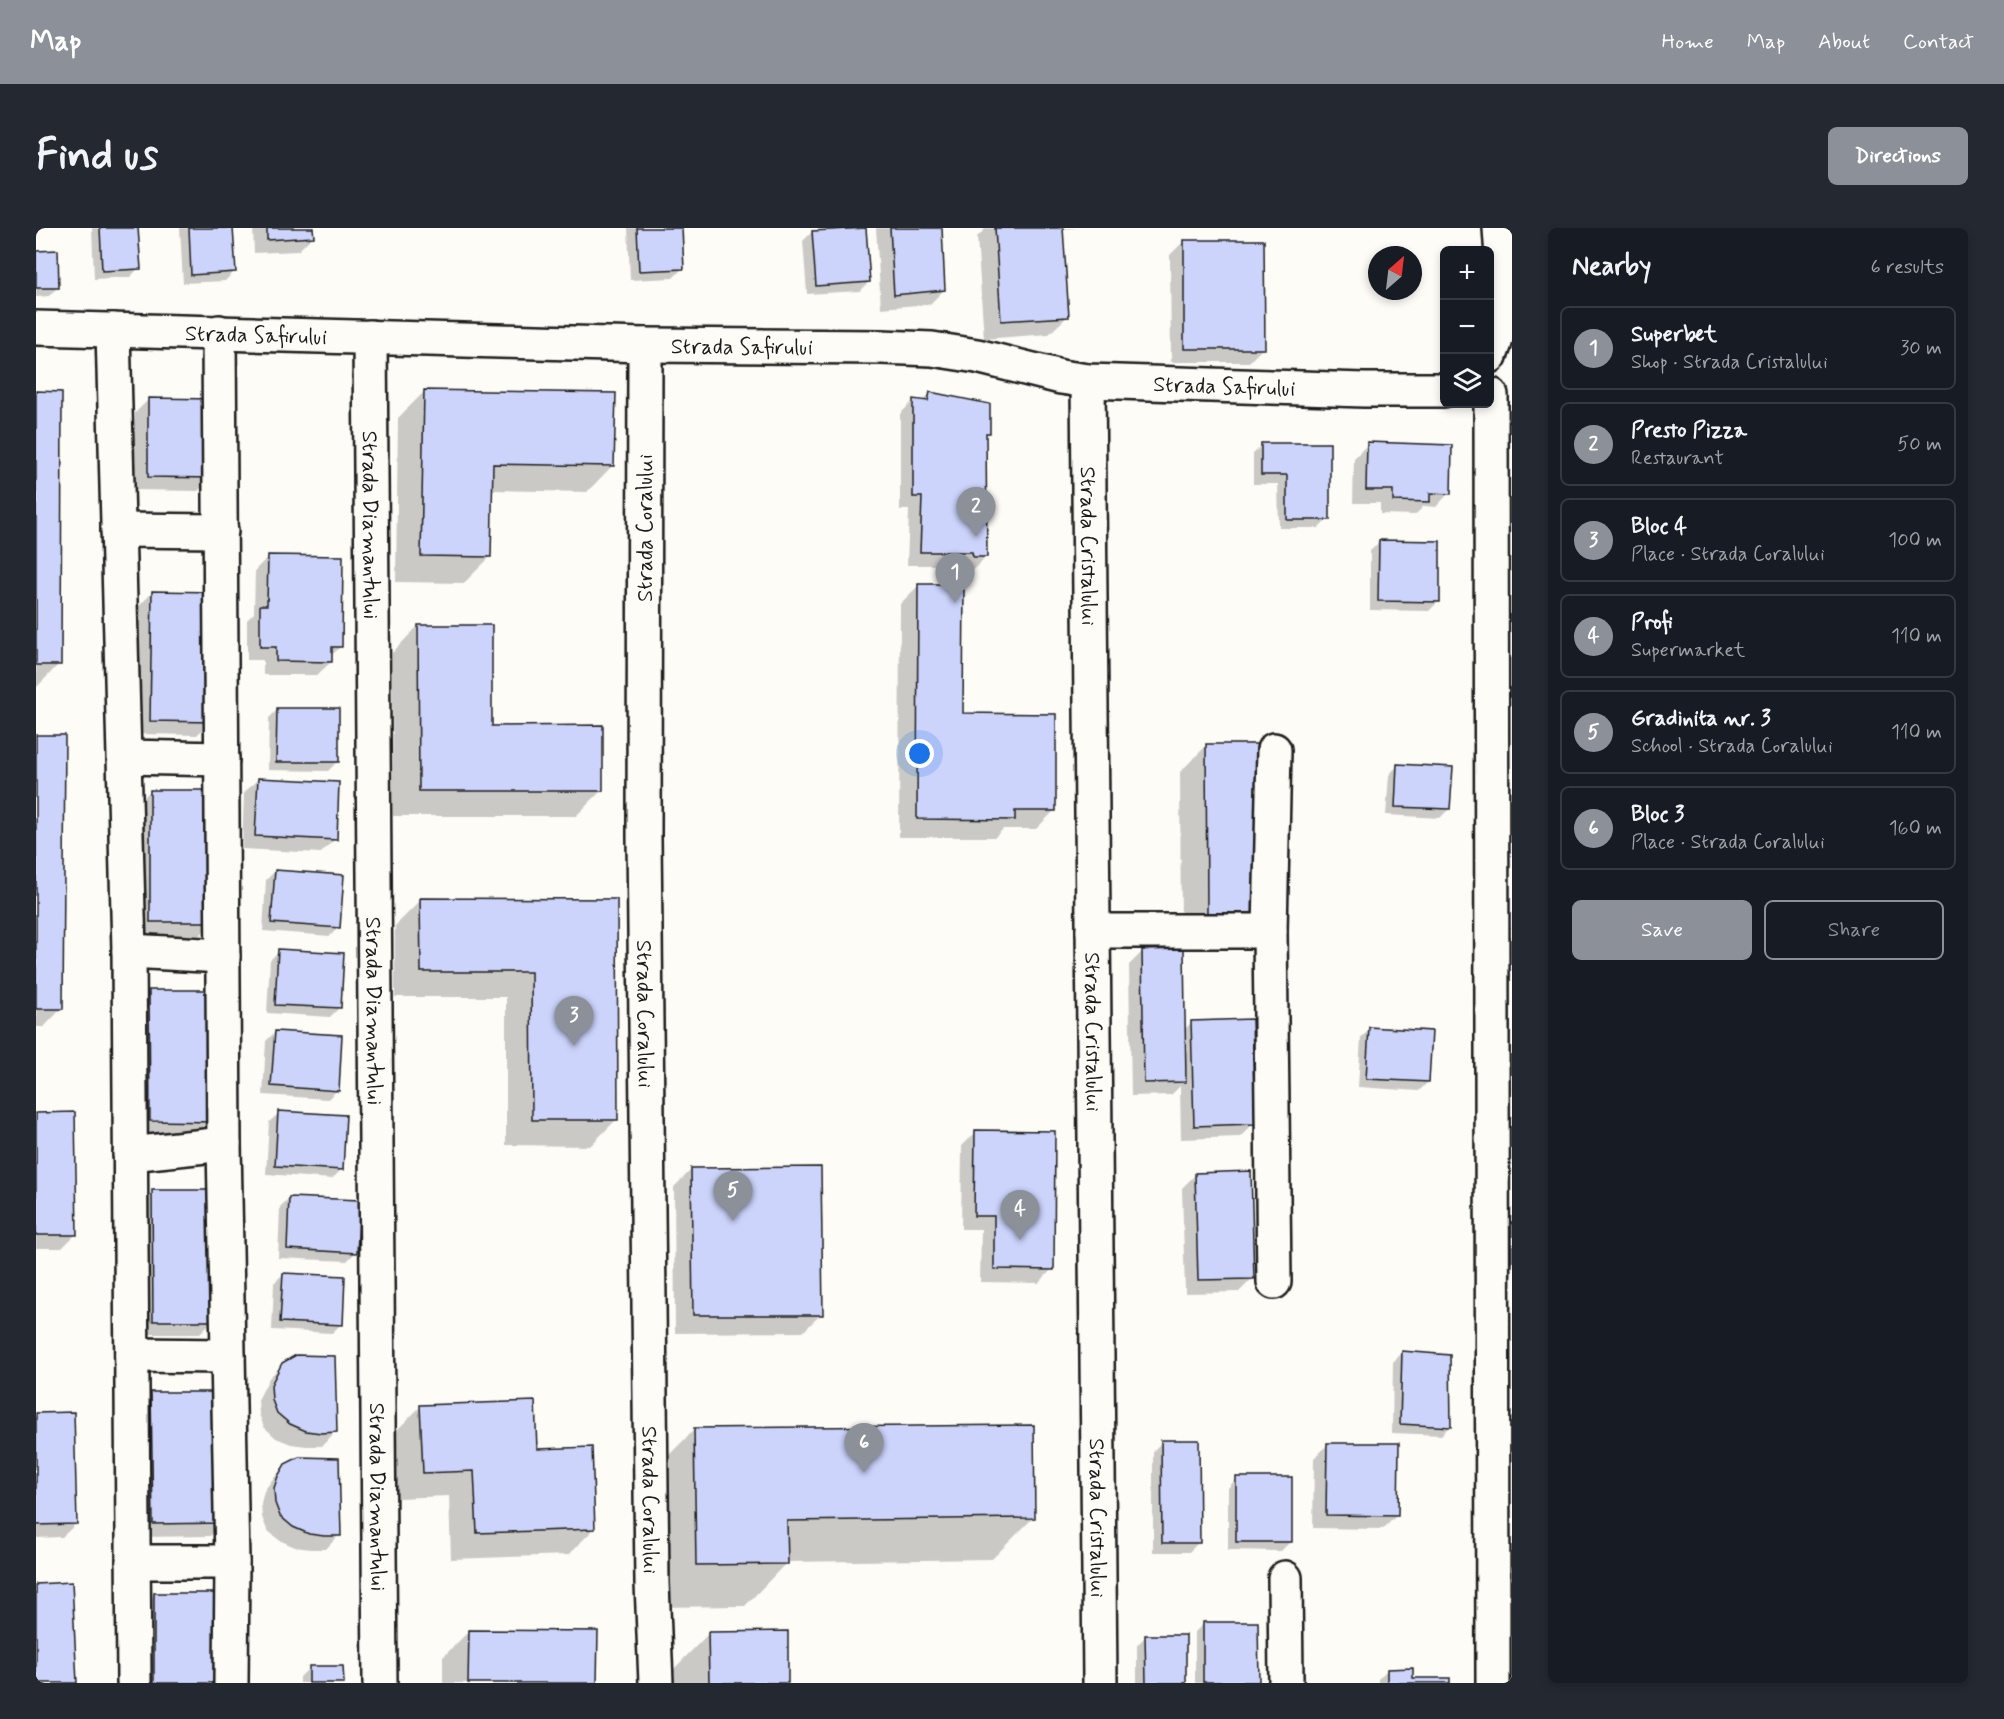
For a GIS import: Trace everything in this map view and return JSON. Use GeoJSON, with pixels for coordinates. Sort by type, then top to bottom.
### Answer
{"type":"FeatureCollection","features":[{"type":"Feature","properties":{"kind":"street"},"geometry":{"type":"LineString","coordinates":[[1491,354],[1501,318],[1504,238]]}},
{"type":"Feature","properties":{"kind":"street","name":"Strada Safirului"},"geometry":{"type":"LineString","coordinates":[[36,327],[645,345],[932,349],[976,356],[1061,377],[1098,382],[1440,390]]}},
{"type":"Feature","properties":{"kind":"street"},"geometry":{"type":"LineString","coordinates":[[113,330],[129,951],[134,1683]]}},
{"type":"Feature","properties":{"kind":"street"},"geometry":{"type":"LineString","coordinates":[[219,333],[224,1144],[232,1562],[231,1683]]}},
{"type":"Feature","properties":{"kind":"street","name":"Strada Diamantului"},"geometry":{"type":"LineString","coordinates":[[370,337],[380,1683]]}},
{"type":"Feature","properties":{"kind":"street","name":"Strada Coralului"},"geometry":{"type":"LineString","coordinates":[[645,345],[644,837],[652,1583],[656,1683]]}},
{"type":"Feature","properties":{"kind":"street","name":"Strada Cristalului"},"geometry":{"type":"LineString","coordinates":[[1098,382],[1108,1619],[1117,1683]]}},
{"type":"Feature","properties":{"kind":"street"},"geometry":{"type":"LineString","coordinates":[[1493,1683],[1498,397]]}},
{"type":"Feature","properties":{"kind":"street"},"geometry":{"type":"LineString","coordinates":[[118,530],[221,531]]}},
{"type":"Feature","properties":{"kind":"street"},"geometry":{"type":"LineString","coordinates":[[1274,750],[1270,931],[1274,1282]]}},
{"type":"Feature","properties":{"kind":"street"},"geometry":{"type":"LineString","coordinates":[[125,758],[222,759]]}},
{"type":"Feature","properties":{"kind":"street"},"geometry":{"type":"LineString","coordinates":[[1102,931],[1270,931]]}},
{"type":"Feature","properties":{"kind":"street"},"geometry":{"type":"LineString","coordinates":[[129,951],[223,956]]}},
{"type":"Feature","properties":{"kind":"street"},"geometry":{"type":"LineString","coordinates":[[130,1154],[224,1144]]}},
{"type":"Feature","properties":{"kind":"street"},"geometry":{"type":"LineString","coordinates":[[132,1355],[228,1356]]}},
{"type":"Feature","properties":{"kind":"street"},"geometry":{"type":"LineString","coordinates":[[133,1562],[232,1562]]}},
{"type":"Feature","properties":{"kind":"street"},"geometry":{"type":"LineString","coordinates":[[1285,1578],[1286,1683]]}},
{"type":"Feature","properties":{"kind":"street","name":"Strada Cristalului"},"geometry":{"type":"LineString","coordinates":[[1100,1683],[1108,1619]]}},
{"type":"Feature","properties":{"kind":"building"},"geometry":{"type":"Polygon","coordinates":[[[100,228],[138,228],[141,269],[102,271],[100,228]]]}},
{"type":"Feature","properties":{"kind":"building"},"geometry":{"type":"Polygon","coordinates":[[[189,228],[233,228],[236,272],[191,275],[189,228]]]}},
{"type":"Feature","properties":{"kind":"building"},"geometry":{"type":"Polygon","coordinates":[[[267,228],[313,228],[314,237],[267,240],[267,228]]]}},
{"type":"Feature","properties":{"kind":"building"},"geometry":{"type":"Polygon","coordinates":[[[637,228],[682,228],[684,269],[639,271],[637,228]]]}},
{"type":"Feature","properties":{"kind":"building"},"geometry":{"type":"Polygon","coordinates":[[[866,228],[870,282],[816,286],[812,231],[866,228]]]}},
{"type":"Feature","properties":{"kind":"building"},"geometry":{"type":"Polygon","coordinates":[[[890,228],[942,228],[945,290],[894,295],[890,228]]]}},
{"type":"Feature","properties":{"kind":"building"},"geometry":{"type":"Polygon","coordinates":[[[995,228],[1063,228],[1069,317],[1001,321],[995,228]]]}},
{"type":"Feature","properties":{"kind":"building"},"geometry":{"type":"Polygon","coordinates":[[[1184,240],[1264,240],[1265,349],[1184,349],[1184,240]]]}},
{"type":"Feature","properties":{"kind":"building"},"geometry":{"type":"Polygon","coordinates":[[[58,250],[59,288],[36,288],[36,251],[58,250]]]}},
{"type":"Feature","properties":{"kind":"building"},"geometry":{"type":"Polygon","coordinates":[[[424,390],[616,393],[614,466],[493,464],[491,557],[421,556],[424,390]]]}},
{"type":"Feature","properties":{"kind":"building"},"geometry":{"type":"Polygon","coordinates":[[[36,391],[62,392],[61,665],[36,665],[36,391]]]}},
{"type":"Feature","properties":{"kind":"building"},"geometry":{"type":"Polygon","coordinates":[[[930,392],[990,404],[990,433],[986,433],[987,557],[973,557],[972,552],[920,552],[922,497],[913,497],[913,399],[928,401],[930,392]]]}},
{"type":"Feature","properties":{"kind":"building"},"geometry":{"type":"Polygon","coordinates":[[[148,398],[214,399],[213,478],[148,477],[148,398]]]}},
{"type":"Feature","properties":{"kind":"building"},"geometry":{"type":"Polygon","coordinates":[[[1367,442],[1452,445],[1451,494],[1430,493],[1430,502],[1393,501],[1393,490],[1366,490],[1367,442]]]}},
{"type":"Feature","properties":{"kind":"building"},"geometry":{"type":"Polygon","coordinates":[[[1261,443],[1330,443],[1330,520],[1287,520],[1287,475],[1261,475],[1261,443]]]}},
{"type":"Feature","properties":{"kind":"building"},"geometry":{"type":"Polygon","coordinates":[[[1379,540],[1440,541],[1440,602],[1378,601],[1379,540]]]}},
{"type":"Feature","properties":{"kind":"building"},"geometry":{"type":"Polygon","coordinates":[[[268,555],[343,556],[342,647],[332,647],[332,662],[276,661],[276,647],[260,647],[260,605],[267,605],[268,555]]]}},
{"type":"Feature","properties":{"kind":"building"},"geometry":{"type":"Polygon","coordinates":[[[918,584],[964,584],[963,713],[1056,714],[1056,811],[1015,811],[1015,820],[917,819],[918,584]]]}},
{"type":"Feature","properties":{"kind":"building"},"geometry":{"type":"Polygon","coordinates":[[[152,591],[215,592],[213,722],[150,721],[152,591]]]}},
{"type":"Feature","properties":{"kind":"building"},"geometry":{"type":"Polygon","coordinates":[[[418,625],[492,625],[492,726],[603,725],[603,791],[419,791],[418,625]]]}},
{"type":"Feature","properties":{"kind":"building"},"geometry":{"type":"Polygon","coordinates":[[[277,708],[339,708],[339,762],[276,762],[277,708]]]}},
{"type":"Feature","properties":{"kind":"building"},"geometry":{"type":"Polygon","coordinates":[[[36,735],[65,735],[63,1009],[36,1009],[36,735]]]}},
{"type":"Feature","properties":{"kind":"building"},"geometry":{"type":"Polygon","coordinates":[[[1206,744],[1266,744],[1267,913],[1207,913],[1206,744]]]}},
{"type":"Feature","properties":{"kind":"building"},"geometry":{"type":"Polygon","coordinates":[[[1397,764],[1453,767],[1450,809],[1395,807],[1397,764]]]}},
{"type":"Feature","properties":{"kind":"building"},"geometry":{"type":"Polygon","coordinates":[[[258,778],[339,782],[337,840],[255,836],[258,778]]]}},
{"type":"Feature","properties":{"kind":"building"},"geometry":{"type":"Polygon","coordinates":[[[150,790],[215,790],[215,922],[150,922],[150,790]]]}},
{"type":"Feature","properties":{"kind":"building"},"geometry":{"type":"Polygon","coordinates":[[[275,870],[344,875],[340,928],[271,923],[275,870]]]}},
{"type":"Feature","properties":{"kind":"building"},"geometry":{"type":"Polygon","coordinates":[[[420,898],[617,899],[618,1120],[532,1120],[531,972],[421,972],[420,898]]]}},
{"type":"Feature","properties":{"kind":"building"},"geometry":{"type":"Polygon","coordinates":[[[278,949],[344,953],[341,1008],[275,1005],[278,949]]]}},
{"type":"Feature","properties":{"kind":"building"},"geometry":{"type":"Polygon","coordinates":[[[1184,949],[1186,1082],[1144,1083],[1142,950],[1184,949]]]}},
{"type":"Feature","properties":{"kind":"building"},"geometry":{"type":"Polygon","coordinates":[[[149,990],[215,990],[216,1122],[150,1121],[149,990]]]}},
{"type":"Feature","properties":{"kind":"building"},"geometry":{"type":"Polygon","coordinates":[[[1252,1019],[1255,1124],[1194,1126],[1191,1021],[1252,1019]]]}},
{"type":"Feature","properties":{"kind":"building"},"geometry":{"type":"Polygon","coordinates":[[[1369,1027],[1432,1031],[1429,1082],[1366,1079],[1369,1027]]]}},
{"type":"Feature","properties":{"kind":"building"},"geometry":{"type":"Polygon","coordinates":[[[275,1031],[342,1035],[339,1091],[271,1086],[275,1031]]]}},
{"type":"Feature","properties":{"kind":"building"},"geometry":{"type":"Polygon","coordinates":[[[278,1111],[346,1115],[343,1170],[275,1166],[278,1111]]]}},
{"type":"Feature","properties":{"kind":"building"},"geometry":{"type":"Polygon","coordinates":[[[75,1112],[77,1235],[36,1235],[36,1113],[75,1112]]]}},
{"type":"Feature","properties":{"kind":"building"},"geometry":{"type":"Polygon","coordinates":[[[975,1130],[1055,1131],[1054,1270],[994,1269],[994,1216],[974,1216],[975,1130]]]}},
{"type":"Feature","properties":{"kind":"building"},"geometry":{"type":"Polygon","coordinates":[[[821,1167],[823,1315],[693,1315],[691,1168],[821,1167]]]}},
{"type":"Feature","properties":{"kind":"building"},"geometry":{"type":"Polygon","coordinates":[[[1251,1171],[1254,1279],[1198,1280],[1195,1173],[1251,1171]]]}},
{"type":"Feature","properties":{"kind":"building"},"geometry":{"type":"Polygon","coordinates":[[[152,1190],[214,1190],[214,1321],[153,1321],[152,1190]]]}},
{"type":"Feature","properties":{"kind":"building"},"geometry":{"type":"Polygon","coordinates":[[[289,1197],[360,1200],[357,1253],[287,1249],[289,1197]]]}},
{"type":"Feature","properties":{"kind":"building"},"geometry":{"type":"Polygon","coordinates":[[[1510,1222],[1512,1222],[1512,1266],[1509,1266],[1510,1222]]]}},
{"type":"Feature","properties":{"kind":"building"},"geometry":{"type":"Polygon","coordinates":[[[283,1273],[345,1276],[343,1325],[280,1322],[283,1273]]]}},
{"type":"Feature","properties":{"kind":"building"},"geometry":{"type":"Polygon","coordinates":[[[1402,1351],[1450,1355],[1451,1427],[1400,1424],[1402,1351]]]}},
{"type":"Feature","properties":{"kind":"building"},"geometry":{"type":"Polygon","coordinates":[[[296,1355],[335,1356],[337,1432],[306,1431],[290,1424],[277,1413],[272,1400],[271,1385],[282,1363],[296,1355]]]}},
{"type":"Feature","properties":{"kind":"building"},"geometry":{"type":"Polygon","coordinates":[[[151,1392],[223,1392],[225,1523],[153,1524],[151,1392]]]}},
{"type":"Feature","properties":{"kind":"building"},"geometry":{"type":"Polygon","coordinates":[[[535,1401],[537,1449],[592,1447],[595,1529],[477,1533],[474,1471],[423,1473],[420,1405],[535,1401]]]}},
{"type":"Feature","properties":{"kind":"building"},"geometry":{"type":"Polygon","coordinates":[[[74,1412],[77,1524],[36,1525],[36,1413],[74,1412]]]}},
{"type":"Feature","properties":{"kind":"building"},"geometry":{"type":"Polygon","coordinates":[[[1034,1425],[1035,1518],[787,1521],[788,1564],[696,1565],[694,1428],[1034,1425]]]}},
{"type":"Feature","properties":{"kind":"building"},"geometry":{"type":"Polygon","coordinates":[[[1161,1440],[1199,1440],[1200,1543],[1162,1543],[1161,1440]]]}},
{"type":"Feature","properties":{"kind":"building"},"geometry":{"type":"Polygon","coordinates":[[[1327,1443],[1399,1443],[1398,1516],[1326,1515],[1327,1443]]]}},
{"type":"Feature","properties":{"kind":"building"},"geometry":{"type":"Polygon","coordinates":[[[299,1457],[339,1458],[341,1536],[309,1534],[293,1527],[280,1516],[275,1503],[274,1488],[285,1464],[299,1457]]]}},
{"type":"Feature","properties":{"kind":"building"},"geometry":{"type":"Polygon","coordinates":[[[1236,1477],[1292,1477],[1292,1542],[1236,1542],[1236,1477]]]}},
{"type":"Feature","properties":{"kind":"building"},"geometry":{"type":"Polygon","coordinates":[[[72,1582],[77,1683],[36,1683],[36,1584],[72,1582]]]}},
{"type":"Feature","properties":{"kind":"building"},"geometry":{"type":"Polygon","coordinates":[[[154,1593],[222,1593],[221,1683],[154,1683],[154,1593]]]}},
{"type":"Feature","properties":{"kind":"building"},"geometry":{"type":"Polygon","coordinates":[[[1203,1622],[1258,1622],[1259,1682],[1203,1682],[1203,1622]]]}},
{"type":"Feature","properties":{"kind":"building"},"geometry":{"type":"Polygon","coordinates":[[[469,1630],[598,1631],[597,1683],[468,1683],[469,1630]]]}},
{"type":"Feature","properties":{"kind":"building"},"geometry":{"type":"Polygon","coordinates":[[[788,1631],[788,1683],[709,1683],[708,1632],[788,1631]]]}},
{"type":"Feature","properties":{"kind":"building"},"geometry":{"type":"Polygon","coordinates":[[[1145,1635],[1186,1635],[1186,1683],[1146,1683],[1145,1635]]]}},
{"type":"Feature","properties":{"kind":"building"},"geometry":{"type":"Polygon","coordinates":[[[309,1666],[343,1666],[344,1683],[309,1683],[309,1666]]]}},
{"type":"Feature","properties":{"kind":"building"},"geometry":{"type":"Polygon","coordinates":[[[1413,1668],[1413,1678],[1450,1678],[1450,1683],[1387,1683],[1387,1669],[1413,1668]]]}},
{"type":"Feature","properties":{"kind":"place","name":"Presto Pizza"},"geometry":{"type":"Point","coordinates":[976,537]}},
{"type":"Feature","properties":{"kind":"place","name":"Superbet"},"geometry":{"type":"Point","coordinates":[955,603]}},
{"type":"Feature","properties":{"kind":"place","name":"Bloc 4"},"geometry":{"type":"Point","coordinates":[574,1046]}},
{"type":"Feature","properties":{"kind":"place","name":"Gradinita nr. 3"},"geometry":{"type":"Point","coordinates":[733,1221]}},
{"type":"Feature","properties":{"kind":"place","name":"Profi"},"geometry":{"type":"Point","coordinates":[1020,1240]}},
{"type":"Feature","properties":{"kind":"place","name":"Bloc 3"},"geometry":{"type":"Point","coordinates":[864,1473]}}]}
